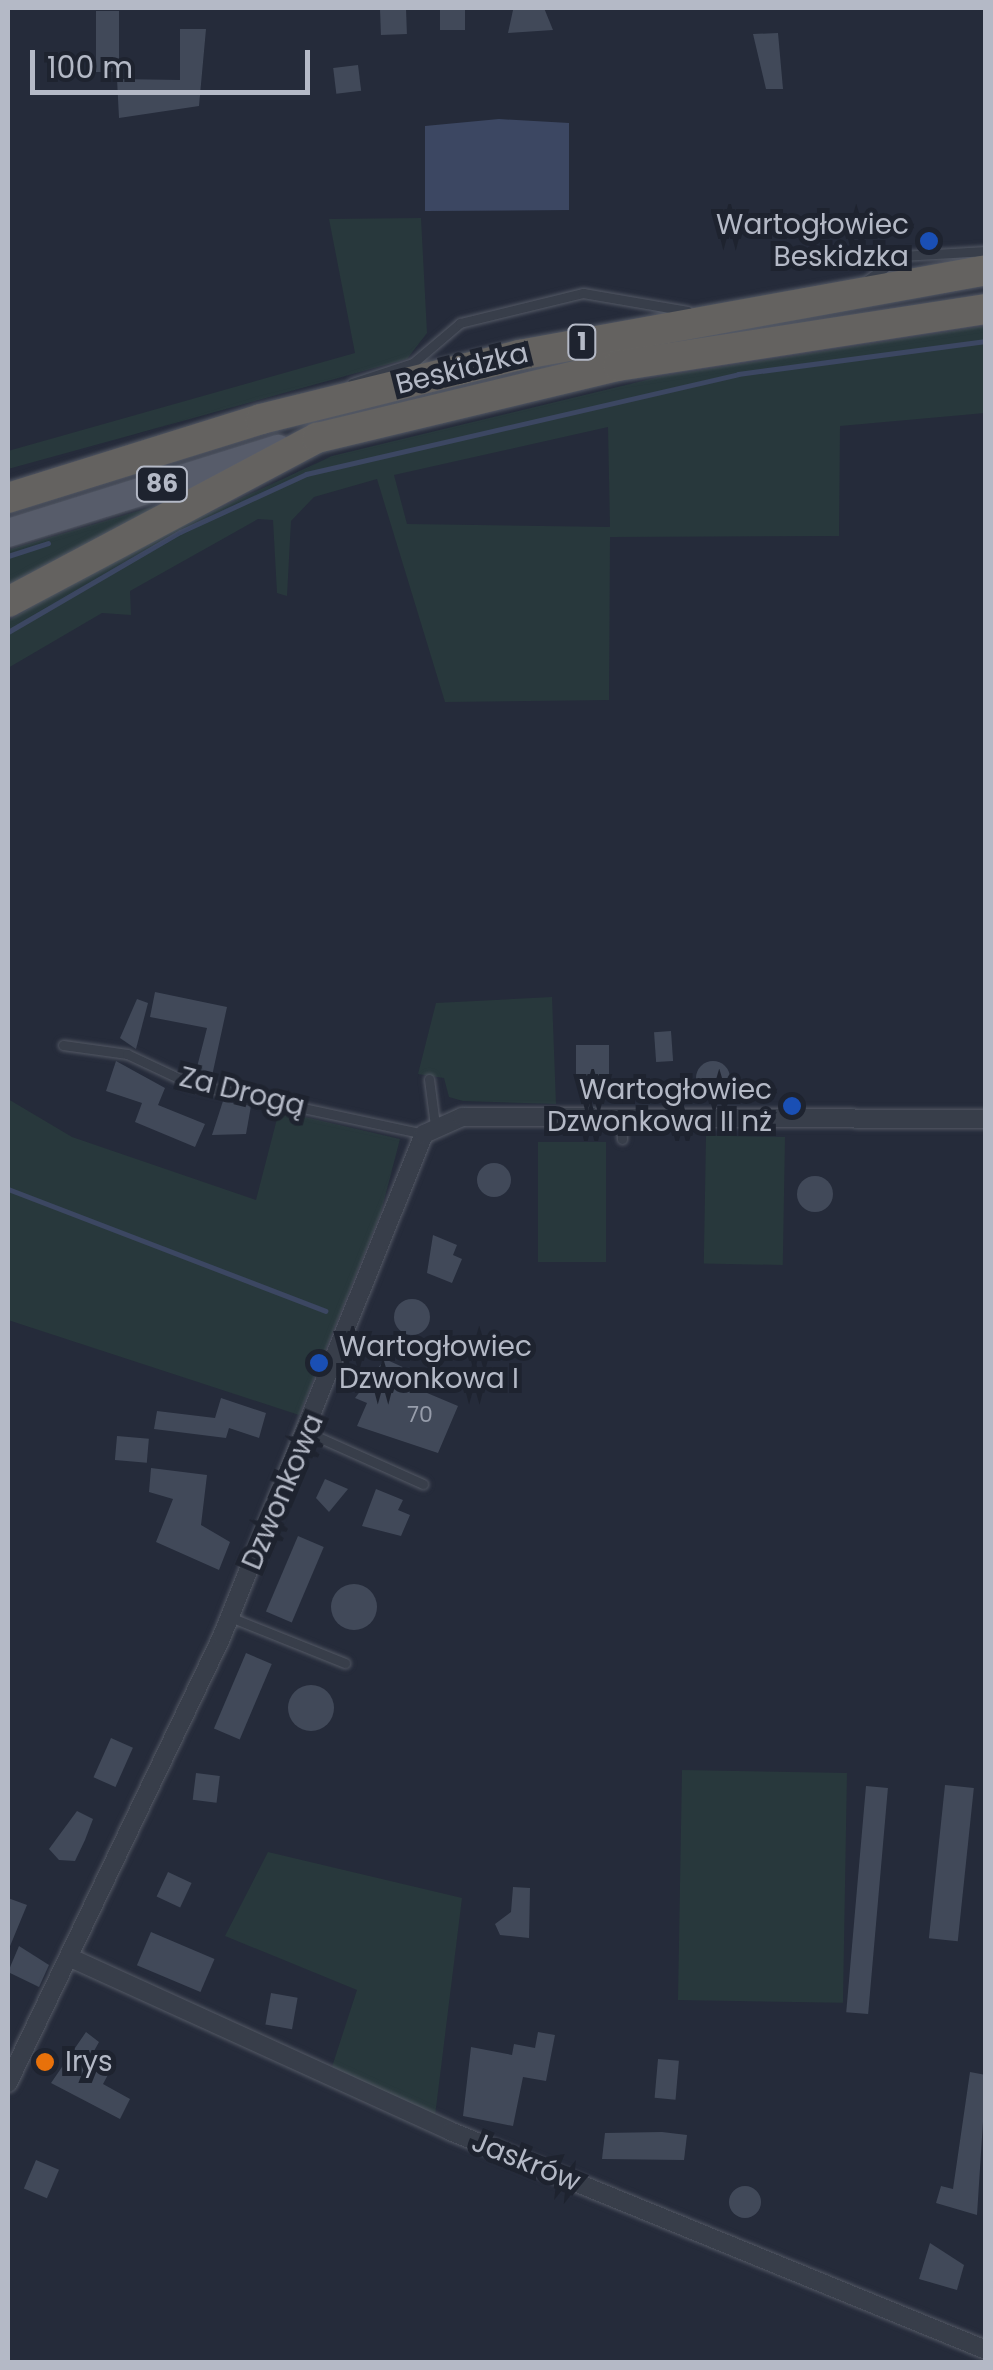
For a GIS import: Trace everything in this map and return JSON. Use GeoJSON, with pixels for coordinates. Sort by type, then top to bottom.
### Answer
{"type":"FeatureCollection","features":[{"type":"Feature","properties":{"kind":"highway","name":"Beskidzka"},"geometry":{"type":"LineString","coordinates":[[8,498],[312,406],[730,312],[986,270]]}},
{"type":"Feature","properties":{"kind":"highway","name":"Beskidzka"},"geometry":{"type":"LineString","coordinates":[[318,438],[618,366],[986,309]]}},
{"type":"Feature","properties":{"kind":"highway","name":"1"},"geometry":{"type":"LineString","coordinates":[[8,602],[318,438]]}},
{"type":"Feature","properties":{"kind":"main road","name":"Beskidzka"},"geometry":{"type":"LineString","coordinates":[[8,533],[318,438]]}},
{"type":"Feature","properties":{"kind":"street"},"geometry":{"type":"LineString","coordinates":[[430,1129],[462,1116],[621,1120],[986,1119]]}},
{"type":"Feature","properties":{"kind":"street","name":"Dzwonkowa"},"geometry":{"type":"LineString","coordinates":[[8,2083],[72,1959],[230,1617],[309,1433],[430,1129]]}},
{"type":"Feature","properties":{"kind":"street","name":"Jaskrów"},"geometry":{"type":"LineString","coordinates":[[72,1959],[432,2123],[986,2350]]}},
{"type":"Feature","properties":{"kind":"lane"},"geometry":{"type":"LineString","coordinates":[[854,290],[901,256],[986,251]]}},
{"type":"Feature","properties":{"kind":"lane"},"geometry":{"type":"LineString","coordinates":[[312,406],[413,363],[460,323],[584,293],[640,310],[730,312]]}},
{"type":"Feature","properties":{"kind":"lane","name":"Za Drogą"},"geometry":{"type":"LineString","coordinates":[[63,1045],[128,1054],[191,1084],[430,1129]]}},
{"type":"Feature","properties":{"kind":"lane"},"geometry":{"type":"LineString","coordinates":[[429,1079],[430,1129]]}},
{"type":"Feature","properties":{"kind":"lane"},"geometry":{"type":"LineString","coordinates":[[621,1120],[622,1139]]}},
{"type":"Feature","properties":{"kind":"lane"},"geometry":{"type":"LineString","coordinates":[[309,1433],[423,1484]]}},
{"type":"Feature","properties":{"kind":"lane"},"geometry":{"type":"LineString","coordinates":[[230,1617],[345,1663]]}},
{"type":"Feature","properties":{"kind":"shaded area"},"geometry":{"type":"Polygon","coordinates":[[[421,218],[427,333],[407,359],[8,469],[8,451],[355,353],[329,219],[421,218]]]}},
{"type":"Feature","properties":{"kind":"shaded area"},"geometry":{"type":"Polygon","coordinates":[[[985,326],[985,413],[840,426],[839,536],[610,537],[609,700],[445,702],[377,479],[314,497],[291,521],[287,596],[277,593],[273,520],[258,519],[130,591],[131,615],[102,613],[8,668],[8,621],[114,557],[332,456],[663,376],[985,326]],[[608,427],[394,475],[407,524],[610,527],[608,427]]]}},
{"type":"Feature","properties":{"kind":"shaded area"},"geometry":{"type":"Polygon","coordinates":[[[155,506],[135,521],[8,586],[8,550],[155,506]]]}},
{"type":"Feature","properties":{"kind":"shaded area"},"geometry":{"type":"Polygon","coordinates":[[[552,997],[556,1104],[463,1101],[449,1097],[444,1078],[418,1074],[436,1003],[552,997]]]}},
{"type":"Feature","properties":{"kind":"shaded area"},"geometry":{"type":"Polygon","coordinates":[[[8,1099],[72,1137],[256,1200],[279,1111],[400,1139],[381,1212],[299,1415],[8,1320],[8,1099]]]}},
{"type":"Feature","properties":{"kind":"shaded area"},"geometry":{"type":"Polygon","coordinates":[[[706,1136],[785,1137],[783,1265],[704,1264],[706,1136]]]}},
{"type":"Feature","properties":{"kind":"shaded area"},"geometry":{"type":"Polygon","coordinates":[[[538,1142],[606,1142],[606,1262],[538,1262],[538,1142]]]}},
{"type":"Feature","properties":{"kind":"shaded area"},"geometry":{"type":"Polygon","coordinates":[[[682,1770],[847,1773],[843,2003],[678,2000],[682,1770]]]}},
{"type":"Feature","properties":{"kind":"shaded area"},"geometry":{"type":"Polygon","coordinates":[[[268,1852],[462,1898],[435,2116],[330,2073],[357,1990],[225,1936],[268,1852]]]}},
{"type":"Feature","properties":{"kind":"water"},"geometry":{"type":"Polygon","coordinates":[[[499,119],[569,123],[569,210],[425,211],[425,126],[499,119]]]}},
{"type":"Feature","properties":{"kind":"building"},"geometry":{"type":"Polygon","coordinates":[[[406,8],[407,34],[381,35],[380,9],[406,8]]]}},
{"type":"Feature","properties":{"kind":"building"},"geometry":{"type":"Polygon","coordinates":[[[440,8],[465,8],[465,30],[440,30],[440,8]]]}},
{"type":"Feature","properties":{"kind":"building"},"geometry":{"type":"Polygon","coordinates":[[[544,8],[553,30],[508,33],[513,10],[544,8]]]}},
{"type":"Feature","properties":{"kind":"building"},"geometry":{"type":"Polygon","coordinates":[[[96,11],[119,11],[119,72],[96,72],[96,11]]]}},
{"type":"Feature","properties":{"kind":"building"},"geometry":{"type":"Polygon","coordinates":[[[180,29],[206,29],[199,106],[119,118],[117,79],[180,80],[180,29]]]}},
{"type":"Feature","properties":{"kind":"building"},"geometry":{"type":"Polygon","coordinates":[[[778,33],[783,89],[766,89],[753,34],[778,33]]]}},
{"type":"Feature","properties":{"kind":"building"},"geometry":{"type":"Polygon","coordinates":[[[358,65],[361,91],[336,94],[333,68],[358,65]]]}},
{"type":"Feature","properties":{"kind":"building"},"geometry":{"type":"Polygon","coordinates":[[[155,992],[227,1007],[212,1076],[196,1071],[207,1028],[150,1017],[155,992]]]}},
{"type":"Feature","properties":{"kind":"building"},"geometry":{"type":"Polygon","coordinates":[[[137,999],[148,1003],[136,1049],[120,1038],[137,999]]]}},
{"type":"Feature","properties":{"kind":"building"},"geometry":{"type":"Polygon","coordinates":[[[671,1031],[673,1061],[656,1062],[654,1032],[671,1031]]]}},
{"type":"Feature","properties":{"kind":"building"},"geometry":{"type":"Polygon","coordinates":[[[576,1045],[609,1045],[609,1076],[576,1076],[576,1045]]]}},
{"type":"Feature","properties":{"kind":"building"},"geometry":{"type":"Polygon","coordinates":[[[116,1061],[165,1088],[158,1105],[205,1124],[195,1147],[135,1122],[142,1103],[106,1091],[116,1061]]]}},
{"type":"Feature","properties":{"kind":"building"},"geometry":{"type":"Polygon","coordinates":[[[713,1061],[725,1066],[730,1078],[725,1090],[713,1095],[701,1090],[696,1078],[701,1066],[713,1061]]]}},
{"type":"Feature","properties":{"kind":"building"},"geometry":{"type":"Polygon","coordinates":[[[223,1101],[251,1106],[246,1134],[212,1135],[223,1101]]]}},
{"type":"Feature","properties":{"kind":"building"},"geometry":{"type":"Polygon","coordinates":[[[494,1163],[506,1168],[511,1180],[506,1192],[494,1197],[482,1192],[477,1180],[482,1168],[494,1163]]]}},
{"type":"Feature","properties":{"kind":"building"},"geometry":{"type":"Polygon","coordinates":[[[815,1176],[827,1182],[833,1194],[827,1206],[815,1212],[803,1206],[797,1194],[803,1182],[815,1176]]]}},
{"type":"Feature","properties":{"kind":"building"},"geometry":{"type":"Polygon","coordinates":[[[433,1235],[457,1245],[453,1255],[462,1259],[452,1283],[427,1273],[433,1235]]]}},
{"type":"Feature","properties":{"kind":"building"},"geometry":{"type":"Polygon","coordinates":[[[412,1299],[425,1304],[430,1317],[425,1330],[412,1335],[399,1330],[394,1317],[399,1304],[412,1299]]]}},
{"type":"Feature","properties":{"kind":"building"},"geometry":{"type":"Polygon","coordinates":[[[385,1359],[407,1369],[401,1382],[458,1406],[438,1453],[357,1426],[367,1403],[355,1398],[385,1359]]]}},
{"type":"Feature","properties":{"kind":"building"},"geometry":{"type":"Polygon","coordinates":[[[221,1398],[266,1413],[259,1438],[229,1428],[226,1438],[154,1429],[157,1411],[215,1418],[221,1398]]]}},
{"type":"Feature","properties":{"kind":"building"},"geometry":{"type":"Polygon","coordinates":[[[117,1436],[149,1439],[147,1463],[115,1460],[117,1436]]]}},
{"type":"Feature","properties":{"kind":"building"},"geometry":{"type":"Polygon","coordinates":[[[151,1468],[207,1475],[201,1525],[230,1542],[219,1570],[156,1542],[173,1499],[149,1492],[151,1468]]]}},
{"type":"Feature","properties":{"kind":"building"},"geometry":{"type":"Polygon","coordinates":[[[325,1479],[348,1489],[329,1512],[316,1498],[325,1479]]]}},
{"type":"Feature","properties":{"kind":"building"},"geometry":{"type":"Polygon","coordinates":[[[376,1489],[403,1500],[398,1510],[410,1515],[401,1536],[362,1526],[376,1489]]]}},
{"type":"Feature","properties":{"kind":"building"},"geometry":{"type":"Polygon","coordinates":[[[298,1536],[324,1547],[292,1622],[266,1611],[298,1536]]]}},
{"type":"Feature","properties":{"kind":"building"},"geometry":{"type":"Polygon","coordinates":[[[354,1584],[371,1590],[377,1607],[371,1624],[354,1630],[337,1624],[331,1607],[337,1590],[354,1584]]]}},
{"type":"Feature","properties":{"kind":"building"},"geometry":{"type":"Polygon","coordinates":[[[246,1653],[272,1664],[240,1739],[214,1728],[246,1653]]]}},
{"type":"Feature","properties":{"kind":"building"},"geometry":{"type":"Polygon","coordinates":[[[311,1685],[327,1692],[334,1708],[327,1724],[311,1731],[295,1724],[288,1708],[295,1692],[311,1685]]]}},
{"type":"Feature","properties":{"kind":"building"},"geometry":{"type":"Polygon","coordinates":[[[111,1738],[133,1748],[115,1787],[94,1777],[111,1738]]]}},
{"type":"Feature","properties":{"kind":"building"},"geometry":{"type":"Polygon","coordinates":[[[196,1773],[220,1776],[217,1803],[193,1800],[196,1773]]]}},
{"type":"Feature","properties":{"kind":"building"},"geometry":{"type":"Polygon","coordinates":[[[945,1785],[974,1788],[958,1941],[929,1938],[945,1785]]]}},
{"type":"Feature","properties":{"kind":"building"},"geometry":{"type":"Polygon","coordinates":[[[866,1786],[888,1788],[868,2014],[846,2012],[866,1786]]]}},
{"type":"Feature","properties":{"kind":"building"},"geometry":{"type":"Polygon","coordinates":[[[77,1811],[93,1819],[75,1861],[59,1860],[49,1849],[77,1811]]]}},
{"type":"Feature","properties":{"kind":"building"},"geometry":{"type":"Polygon","coordinates":[[[168,1872],[192,1883],[180,1907],[157,1896],[168,1872]]]}},
{"type":"Feature","properties":{"kind":"building"},"geometry":{"type":"Polygon","coordinates":[[[513,1887],[530,1888],[529,1938],[500,1935],[495,1924],[511,1912],[513,1887]]]}},
{"type":"Feature","properties":{"kind":"building"},"geometry":{"type":"Polygon","coordinates":[[[8,1898],[27,1905],[8,1951],[8,1898]]]}},
{"type":"Feature","properties":{"kind":"building"},"geometry":{"type":"Polygon","coordinates":[[[151,1932],[215,1959],[200,1992],[137,1965],[151,1932]]]}},
{"type":"Feature","properties":{"kind":"building"},"geometry":{"type":"Polygon","coordinates":[[[19,1946],[49,1965],[39,1987],[8,1972],[19,1946]]]}},
{"type":"Feature","properties":{"kind":"building"},"geometry":{"type":"Polygon","coordinates":[[[271,1993],[298,1998],[292,2029],[265,2025],[271,1993]]]}},
{"type":"Feature","properties":{"kind":"building"},"geometry":{"type":"Polygon","coordinates":[[[86,2032],[99,2042],[89,2060],[110,2071],[103,2084],[130,2099],[120,2119],[51,2083],[86,2032]]]}},
{"type":"Feature","properties":{"kind":"building"},"geometry":{"type":"Polygon","coordinates":[[[538,2032],[555,2035],[546,2081],[523,2077],[513,2126],[463,2116],[471,2047],[512,2055],[514,2044],[535,2048],[538,2032]]]}},
{"type":"Feature","properties":{"kind":"building"},"geometry":{"type":"Polygon","coordinates":[[[658,2059],[679,2061],[676,2100],[655,2098],[658,2059]]]}},
{"type":"Feature","properties":{"kind":"building"},"geometry":{"type":"Polygon","coordinates":[[[970,2072],[986,2075],[977,2215],[936,2203],[941,2186],[953,2189],[970,2072]]]}},
{"type":"Feature","properties":{"kind":"building"},"geometry":{"type":"Polygon","coordinates":[[[605,2133],[687,2135],[684,2160],[602,2159],[605,2133]]]}},
{"type":"Feature","properties":{"kind":"building"},"geometry":{"type":"Polygon","coordinates":[[[36,2160],[59,2170],[47,2198],[24,2189],[36,2160]]]}},
{"type":"Feature","properties":{"kind":"building"},"geometry":{"type":"Polygon","coordinates":[[[745,2186],[756,2191],[761,2202],[756,2213],[745,2218],[734,2213],[729,2202],[734,2191],[745,2186]]]}},
{"type":"Feature","properties":{"kind":"building"},"geometry":{"type":"Polygon","coordinates":[[[930,2243],[964,2265],[957,2290],[919,2279],[930,2243]]]}},
{"type":"Feature","properties":{"kind":"waterway"},"geometry":{"type":"LineString","coordinates":[[8,632],[180,532],[306,474],[738,374],[986,341]]}},
{"type":"Feature","properties":{"kind":"waterway"},"geometry":{"type":"LineString","coordinates":[[8,556],[48,543]]}},
{"type":"Feature","properties":{"kind":"waterway"},"geometry":{"type":"LineString","coordinates":[[8,1189],[325,1311]]}},
{"type":"Feature","properties":{"kind":"place","name":"Wartogłowiec Beskidzka"},"geometry":{"type":"Point","coordinates":[929,241]}},
{"type":"Feature","properties":{"kind":"place","name":"Wartogłowiec Dzwonkowa II nż"},"geometry":{"type":"Point","coordinates":[792,1106]}},
{"type":"Feature","properties":{"kind":"place","name":"Wartogłowiec Dzwonkowa I"},"geometry":{"type":"Point","coordinates":[319,1363]}},
{"type":"Feature","properties":{"kind":"place","name":"Irys"},"geometry":{"type":"Point","coordinates":[45,2062]}}]}
